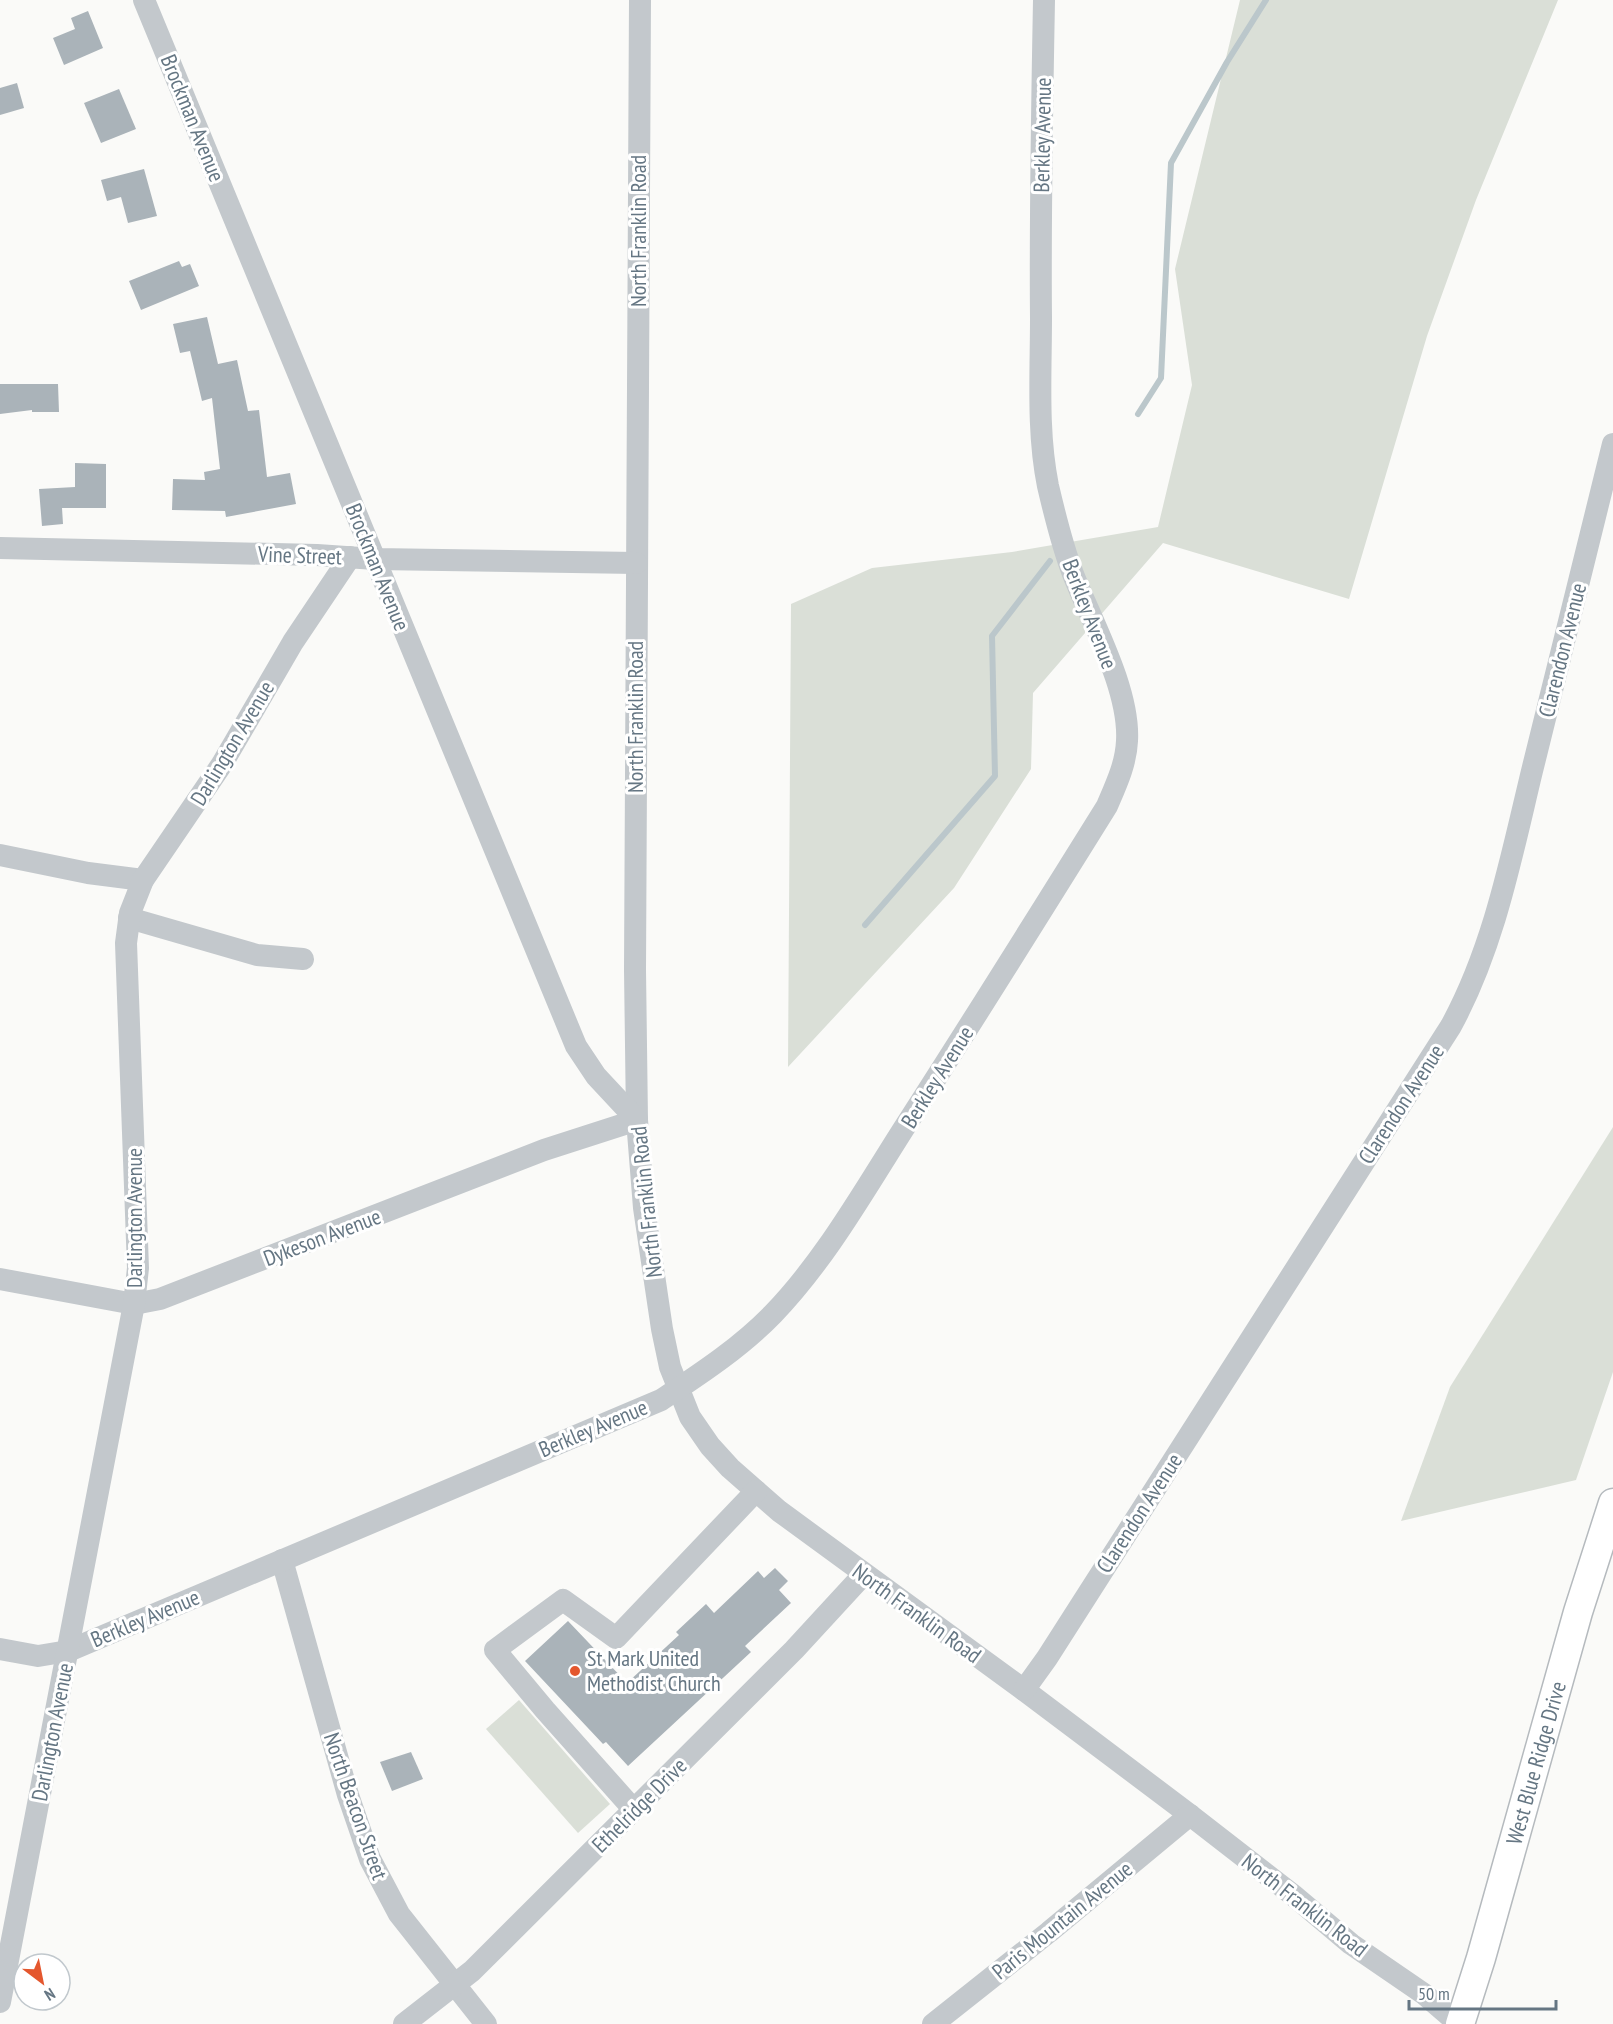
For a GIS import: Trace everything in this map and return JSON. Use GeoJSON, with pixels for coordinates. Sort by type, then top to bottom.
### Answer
{"type":"FeatureCollection","features":[{"type":"Feature","properties":{"kind":"main road","name":"West Blue Ridge Drive"},"geometry":{"type":"LineString","coordinates":[[1460,2024],[1481,1958],[1578,1612],[1613,1503]]}},
{"type":"Feature","properties":{"kind":"street","name":"Brockman Avenue"},"geometry":{"type":"LineString","coordinates":[[144,0],[576,1046],[596,1076],[637,1120]]}},
{"type":"Feature","properties":{"kind":"street","name":"North Franklin Road"},"geometry":{"type":"LineString","coordinates":[[640,0],[634,970],[637,1120],[644,1208],[662,1329],[670,1367],[678,1388],[690,1417],[710,1446],[729,1468],[779,1511],[1190,1815],[1352,1944],[1424,1994],[1460,2024]]}},
{"type":"Feature","properties":{"kind":"street","name":"Berkley Avenue"},"geometry":{"type":"LineString","coordinates":[[0,1649],[38,1656],[68,1651],[661,1400],[747,1339],[772,1315],[815,1262],[901,1133],[1107,806],[1125,757],[1127,742],[1125,709],[1118,683],[1072,572],[1058,529],[1042,442],[1040,246],[1044,0]]}},
{"type":"Feature","properties":{"kind":"street","name":"Clarendon Avenue"},"geometry":{"type":"LineString","coordinates":[[1024,1690],[1047,1658],[1425,1066],[1469,993],[1490,936],[1613,444]]}},
{"type":"Feature","properties":{"kind":"street","name":"Vine Street"},"geometry":{"type":"LineString","coordinates":[[0,548],[375,559],[636,563]]}},
{"type":"Feature","properties":{"kind":"street","name":"Darlington Avenue"},"geometry":{"type":"LineString","coordinates":[[0,2002],[134,1304],[138,1268],[126,943],[129,918],[142,880],[222,764],[292,642],[350,557]]}},
{"type":"Feature","properties":{"kind":"street"},"geometry":{"type":"LineString","coordinates":[[0,855],[88,873],[142,880]]}},
{"type":"Feature","properties":{"kind":"street"},"geometry":{"type":"LineString","coordinates":[[129,918],[257,955],[303,959]]}},
{"type":"Feature","properties":{"kind":"street","name":"Dykeson Avenue"},"geometry":{"type":"LineString","coordinates":[[0,1279],[134,1304],[160,1299],[544,1150],[637,1120]]}},
{"type":"Feature","properties":{"kind":"street"},"geometry":{"type":"LineString","coordinates":[[634,1810],[495,1650],[563,1600],[616,1638],[756,1491]]}},
{"type":"Feature","properties":{"kind":"street","name":"North Beacon Street"},"geometry":{"type":"LineString","coordinates":[[282,1560],[348,1795],[370,1859],[399,1914],[486,2024]]}},
{"type":"Feature","properties":{"kind":"street","name":"Ethelridge Drive"},"geometry":{"type":"LineString","coordinates":[[404,2024],[472,1971],[794,1650],[864,1574]]}},
{"type":"Feature","properties":{"kind":"street","name":"Paris Mountain Avenue"},"geometry":{"type":"LineString","coordinates":[[933,2024],[1049,1932],[1190,1815]]}},
{"type":"Feature","properties":{"kind":"shaded area"},"geometry":{"type":"Polygon","coordinates":[[[1240,0],[1558,0],[1476,200],[1427,336],[1349,599],[1163,543],[1033,693],[1031,769],[954,888],[788,1067],[791,604],[872,568],[1012,552],[1158,527],[1192,385],[1175,269],[1240,0]]]}},
{"type":"Feature","properties":{"kind":"shaded area"},"geometry":{"type":"Polygon","coordinates":[[[1613,1127],[1613,1372],[1576,1480],[1401,1521],[1450,1387],[1613,1127]]]}},
{"type":"Feature","properties":{"kind":"shaded area"},"geometry":{"type":"Polygon","coordinates":[[[519,1700],[610,1804],[578,1833],[486,1729],[519,1700]]]}},
{"type":"Feature","properties":{"kind":"building"},"geometry":{"type":"Polygon","coordinates":[[[88,11],[103,48],[64,65],[53,38],[75,29],[71,18],[88,11]]]}},
{"type":"Feature","properties":{"kind":"building"},"geometry":{"type":"Polygon","coordinates":[[[17,83],[24,108],[0,115],[0,88],[17,83]]]}},
{"type":"Feature","properties":{"kind":"building"},"geometry":{"type":"Polygon","coordinates":[[[119,89],[136,129],[101,143],[84,103],[119,89]]]}},
{"type":"Feature","properties":{"kind":"building"},"geometry":{"type":"Polygon","coordinates":[[[144,169],[157,216],[128,223],[121,197],[107,201],[101,180],[144,169]]]}},
{"type":"Feature","properties":{"kind":"building"},"geometry":{"type":"Polygon","coordinates":[[[179,261],[182,267],[190,264],[199,286],[141,310],[129,281],[179,261]]]}},
{"type":"Feature","properties":{"kind":"building"},"geometry":{"type":"Polygon","coordinates":[[[207,317],[218,364],[237,360],[248,411],[259,410],[267,477],[290,473],[296,504],[226,517],[225,511],[172,510],[173,479],[205,480],[204,472],[220,469],[212,398],[202,401],[190,351],[180,353],[173,324],[207,317]]]}},
{"type":"Feature","properties":{"kind":"building"},"geometry":{"type":"Polygon","coordinates":[[[0,384],[58,384],[59,412],[32,412],[32,410],[0,414],[0,384]]]}},
{"type":"Feature","properties":{"kind":"building"},"geometry":{"type":"Polygon","coordinates":[[[75,463],[106,464],[106,508],[62,508],[63,524],[42,526],[39,489],[75,487],[75,463]]]}},
{"type":"Feature","properties":{"kind":"building","name":"St Mark United Methodist Church"},"geometry":{"type":"Polygon","coordinates":[[[775,1568],[788,1581],[779,1590],[791,1603],[745,1646],[751,1652],[628,1766],[606,1742],[603,1744],[525,1661],[568,1621],[627,1683],[679,1635],[676,1632],[706,1604],[714,1613],[758,1571],[764,1578],[775,1568]]]}},
{"type":"Feature","properties":{"kind":"building"},"geometry":{"type":"Polygon","coordinates":[[[411,1752],[423,1779],[392,1791],[380,1762],[411,1752]]]}},
{"type":"Feature","properties":{"kind":"waterway"},"geometry":{"type":"LineString","coordinates":[[1138,414],[1161,378],[1171,163],[1227,62],[1266,0]]}},
{"type":"Feature","properties":{"kind":"waterway"},"geometry":{"type":"LineString","coordinates":[[865,925],[995,776],[992,636],[1050,561]]}},
{"type":"Feature","properties":{"kind":"place","name":"St Mark United Methodist Church"},"geometry":{"type":"Point","coordinates":[575,1671]}}]}
